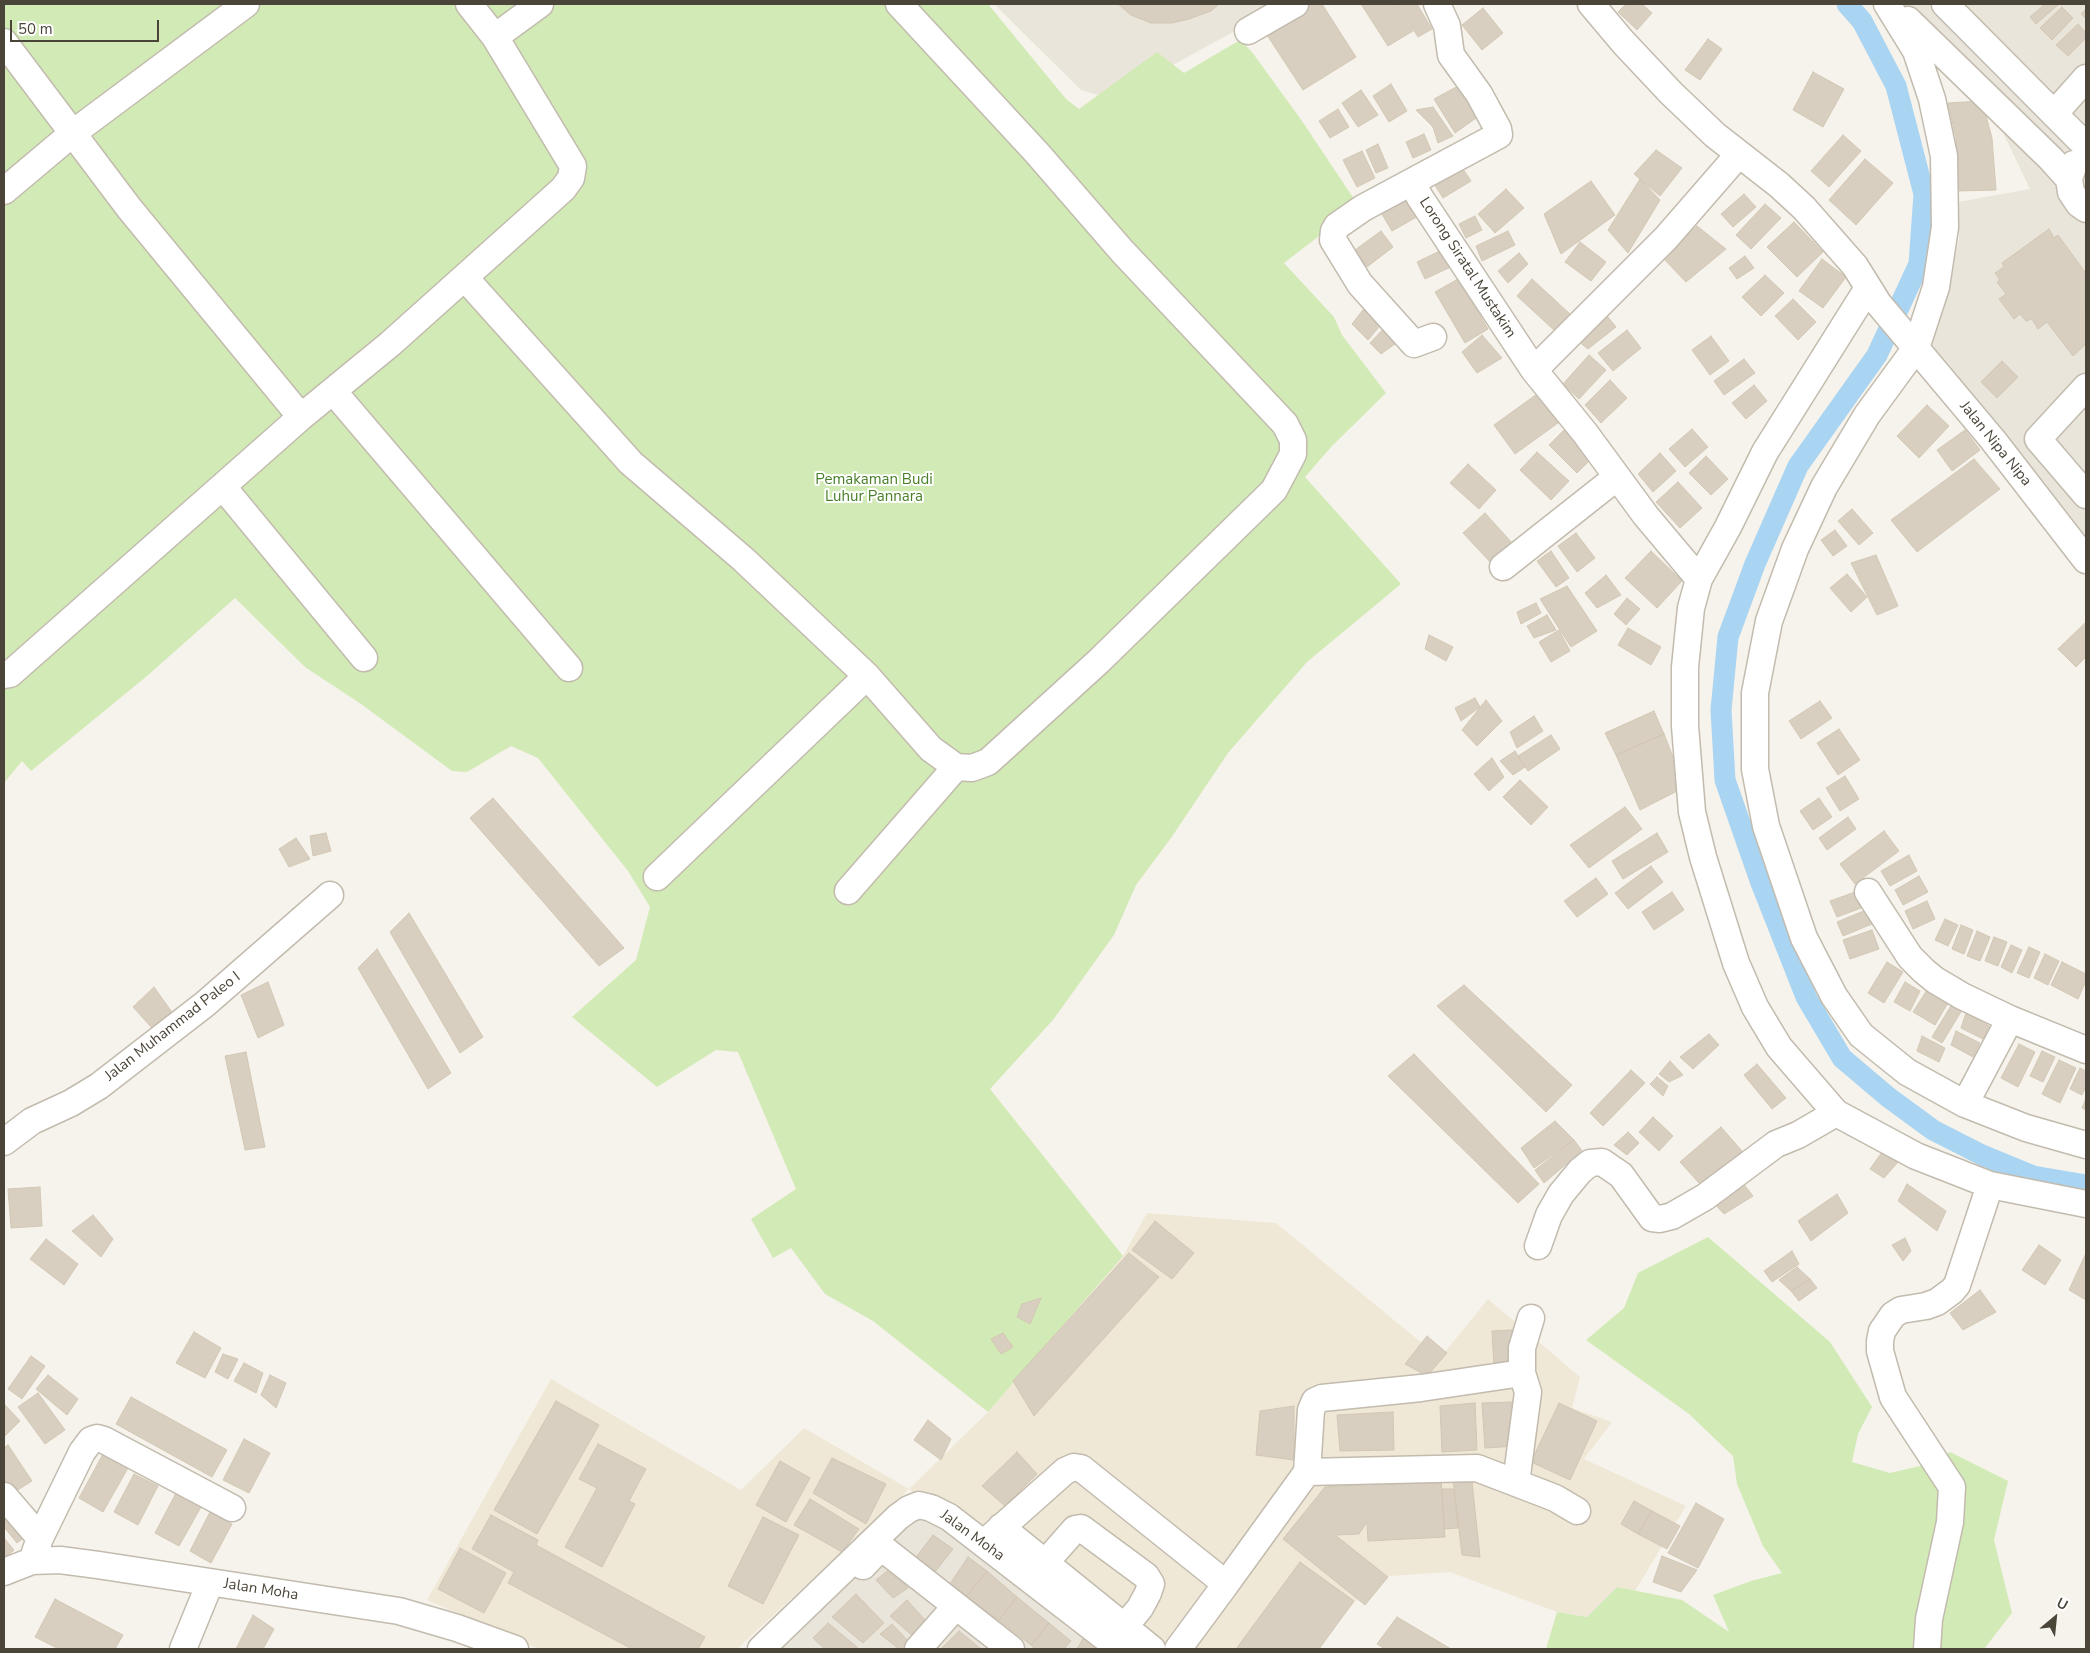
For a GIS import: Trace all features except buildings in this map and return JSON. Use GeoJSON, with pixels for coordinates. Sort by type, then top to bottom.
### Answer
{"type":"FeatureCollection","features":[{"type":"Feature","properties":{"kind":"street"},"geometry":{"type":"LineString","coordinates":[[4,191],[73,133],[246,4]]}},
{"type":"Feature","properties":{"kind":"street"},"geometry":{"type":"LineString","coordinates":[[4,675],[10,674],[301,418],[465,278],[563,189],[571,178],[574,166],[495,37],[470,4]]}},
{"type":"Feature","properties":{"kind":"street"},"geometry":{"type":"LineString","coordinates":[[495,37],[540,4]]}},
{"type":"Feature","properties":{"kind":"street"},"geometry":{"type":"LineString","coordinates":[[465,278],[631,463],[743,559],[867,676],[931,749],[956,767],[972,768],[988,762],[1099,661],[1274,490],[1293,454],[1293,440],[1284,424],[1122,251],[1037,153],[899,4]]}},
{"type":"Feature","properties":{"kind":"street"},"geometry":{"type":"LineString","coordinates":[[1248,31],[1295,4]]}},
{"type":"Feature","properties":{"kind":"street","name":"Lorong Siratal Mustakim"},"geometry":{"type":"LineString","coordinates":[[1437,4],[1447,26],[1451,54],[1479,94],[1498,129],[1499,136],[1413,182],[1420,196],[1534,370],[1618,477],[1646,516],[1699,579]]}},
{"type":"Feature","properties":{"kind":"street","name":"Jalan Nipa Nipa"},"geometry":{"type":"LineString","coordinates":[[1590,4],[1671,93],[1715,135],[1779,185],[1804,208],[1854,266],[1873,296],[1994,440],[2086,560]]}},
{"type":"Feature","properties":{"kind":"street"},"geometry":{"type":"LineString","coordinates":[[1887,4],[1916,51],[1932,99],[1944,156],[1944,235],[1936,288],[1867,415],[1824,487],[1795,549],[1769,621],[1755,693],[1755,769],[1766,826],[1804,938],[1834,996],[1861,1035],[1907,1072],[1965,1104],[2026,1128],[2086,1145]]}},
{"type":"Feature","properties":{"kind":"street"},"geometry":{"type":"LineString","coordinates":[[1892,4],[2069,180]]}},
{"type":"Feature","properties":{"kind":"street"},"geometry":{"type":"LineString","coordinates":[[1945,4],[2086,146]]}},
{"type":"Feature","properties":{"kind":"street"},"geometry":{"type":"LineString","coordinates":[[4,42],[129,208],[301,418]]}},
{"type":"Feature","properties":{"kind":"street"},"geometry":{"type":"LineString","coordinates":[[1974,84],[1998,58]]}},
{"type":"Feature","properties":{"kind":"street"},"geometry":{"type":"LineString","coordinates":[[2054,114],[2086,78]]}},
{"type":"Feature","properties":{"kind":"street"},"geometry":{"type":"LineString","coordinates":[[2086,153],[2072,167],[2069,180],[2071,192],[2079,204],[2086,208]]}},
{"type":"Feature","properties":{"kind":"street"},"geometry":{"type":"LineString","coordinates":[[1534,370],[1666,238],[1739,154]]}},
{"type":"Feature","properties":{"kind":"street"},"geometry":{"type":"LineString","coordinates":[[1413,182],[1363,208],[1337,226],[1334,231],[1333,240],[1360,284],[1414,344],[1433,337]]}},
{"type":"Feature","properties":{"kind":"street"},"geometry":{"type":"LineString","coordinates":[[1873,296],[1765,452],[1728,527],[1699,579],[1691,608],[1685,666],[1685,726],[1692,812],[1703,857],[1736,963],[1755,1006],[1779,1047],[1836,1113],[1916,1156],[1990,1185],[2086,1204]]}},
{"type":"Feature","properties":{"kind":"street"},"geometry":{"type":"LineString","coordinates":[[2086,387],[2038,439],[2086,495]]}},
{"type":"Feature","properties":{"kind":"street"},"geometry":{"type":"LineString","coordinates":[[334,391],[569,668]]}},
{"type":"Feature","properties":{"kind":"street"},"geometry":{"type":"LineString","coordinates":[[1503,567],[1618,477]]}},
{"type":"Feature","properties":{"kind":"street"},"geometry":{"type":"LineString","coordinates":[[223,487],[364,658]]}},
{"type":"Feature","properties":{"kind":"street"},"geometry":{"type":"LineString","coordinates":[[658,877],[867,676]]}},
{"type":"Feature","properties":{"kind":"street"},"geometry":{"type":"LineString","coordinates":[[848,891],[956,767]]}},
{"type":"Feature","properties":{"kind":"street"},"geometry":{"type":"LineString","coordinates":[[1868,892],[1910,957],[1935,980],[1962,996],[2010,1019],[2086,1050]]}},
{"type":"Feature","properties":{"kind":"street","name":"Jalan Muhammad Paleo I"},"geometry":{"type":"LineString","coordinates":[[4,1142],[32,1121],[71,1103],[106,1080],[206,1004],[330,895]]}},
{"type":"Feature","properties":{"kind":"street"},"geometry":{"type":"LineString","coordinates":[[1965,1104],[2010,1019]]}},
{"type":"Feature","properties":{"kind":"street"},"geometry":{"type":"LineString","coordinates":[[1538,1246],[1549,1215],[1561,1194],[1580,1171],[1590,1163],[1602,1162],[1621,1175],[1652,1218],[1660,1219],[1672,1216],[1705,1197],[1776,1144],[1798,1135],[1836,1113]]}},
{"type":"Feature","properties":{"kind":"street"},"geometry":{"type":"LineString","coordinates":[[1927,1649],[1928,1619],[1950,1522],[1952,1487],[1894,1397],[1880,1351],[1880,1341],[1882,1331],[1893,1315],[1901,1310],[1926,1306],[1937,1302],[1957,1285],[1990,1185]]}},
{"type":"Feature","properties":{"kind":"street"},"geometry":{"type":"LineString","coordinates":[[1516,1483],[1528,1392],[1522,1373],[1522,1348],[1531,1318]]}},
{"type":"Feature","properties":{"kind":"street"},"geometry":{"type":"LineString","coordinates":[[1178,1649],[1308,1472],[1311,1410],[1315,1401],[1322,1398],[1422,1388],[1522,1373]]}},
{"type":"Feature","properties":{"kind":"street"},"geometry":{"type":"LineString","coordinates":[[36,1549],[82,1452],[91,1440],[97,1438],[232,1508]]}},
{"type":"Feature","properties":{"kind":"street"},"geometry":{"type":"LineString","coordinates":[[1152,1649],[1122,1638],[1046,1563],[992,1535],[1065,1471],[1074,1467],[1081,1468],[1226,1584]]}},
{"type":"Feature","properties":{"kind":"street"},"geometry":{"type":"LineString","coordinates":[[1308,1472],[1477,1468],[1555,1498],[1577,1512]]}},
{"type":"Feature","properties":{"kind":"street"},"geometry":{"type":"LineString","coordinates":[[4,1496],[36,1549]]}},
{"type":"Feature","properties":{"kind":"street","name":"Jalan Moha"},"geometry":{"type":"LineString","coordinates":[[761,1649],[898,1517],[909,1509],[920,1505],[992,1535],[1122,1638]]}},
{"type":"Feature","properties":{"kind":"street"},"geometry":{"type":"LineString","coordinates":[[1046,1563],[1075,1529],[1081,1528],[1146,1576],[1151,1584],[1148,1593],[1122,1638]]}},
{"type":"Feature","properties":{"kind":"street"},"geometry":{"type":"LineString","coordinates":[[780,1649],[881,1548],[1012,1649]]}},
{"type":"Feature","properties":{"kind":"street","name":"Jalan Moha"},"geometry":{"type":"LineString","coordinates":[[4,1572],[36,1549],[60,1560],[399,1611],[456,1628],[515,1649]]}},
{"type":"Feature","properties":{"kind":"street"},"geometry":{"type":"LineString","coordinates":[[185,1648],[210,1583]]}},
{"type":"Feature","properties":{"kind":"street"},"geometry":{"type":"LineString","coordinates":[[918,1649],[956,1606]]}},
{"type":"Feature","properties":{"kind":"shaded area"},"geometry":{"type":"Polygon","coordinates":[[[994,4],[1284,4],[1111,99],[1081,90],[994,4]]]}},
{"type":"Feature","properties":{"kind":"shaded area"},"geometry":{"type":"Polygon","coordinates":[[[1876,4],[2086,4],[2086,542],[1929,351],[1959,240],[1958,202],[2030,189],[1997,120],[1876,4]]]}},
{"type":"Feature","properties":{"kind":"shaded area"},"geometry":{"type":"Polygon","coordinates":[[[1147,1213],[1276,1223],[1440,1358],[1488,1299],[1580,1377],[1572,1408],[1612,1422],[1584,1459],[1686,1506],[1635,1591],[1617,1587],[1587,1617],[1557,1612],[1450,1572],[1375,1577],[1317,1649],[1099,1649],[909,1489],[988,1412],[1123,1256],[1147,1213]]]}},
{"type":"Feature","properties":{"kind":"shaded area"},"geometry":{"type":"Polygon","coordinates":[[[551,1379],[741,1490],[804,1428],[909,1489],[737,1649],[539,1649],[427,1600],[551,1379]]]}},
{"type":"Feature","properties":{"kind":"shaded area"},"geometry":{"type":"Polygon","coordinates":[[[919,1505],[1115,1649],[761,1649],[919,1505]]]}},
{"type":"Feature","properties":{"kind":"green space","name":"Pemakaman Budi Luhur Pannara"},"geometry":{"type":"Polygon","coordinates":[[[4,4],[988,4],[1066,99],[1079,109],[1157,52],[1184,73],[1240,40],[1252,52],[1302,121],[1366,217],[1351,230],[1319,236],[1284,263],[1334,317],[1342,335],[1386,393],[1332,446],[1305,477],[1401,584],[1307,662],[1228,753],[1171,838],[1136,885],[1114,935],[1053,1020],[990,1089],[1123,1256],[988,1412],[873,1321],[825,1294],[791,1248],[773,1258],[751,1219],[796,1189],[738,1052],[716,1050],[657,1087],[572,1017],[636,960],[650,907],[628,871],[538,758],[511,746],[467,772],[452,771],[361,704],[305,667],[235,598],[147,676],[31,771],[22,761],[4,783],[4,4]]]}},
{"type":"Feature","properties":{"kind":"green space"},"geometry":{"type":"Polygon","coordinates":[[[1708,1237],[1830,1342],[1872,1407],[1858,1434],[1852,1462],[1890,1473],[1929,1464],[1950,1452],[2008,1481],[1994,1540],[2012,1613],[1984,1649],[1546,1649],[1557,1612],[1587,1617],[1617,1587],[1682,1600],[1729,1632],[1713,1595],[1751,1581],[1782,1573],[1763,1546],[1737,1484],[1733,1456],[1689,1414],[1586,1340],[1624,1308],[1638,1273],[1708,1237]]]}},
{"type":"Feature","properties":{"kind":"waterway"},"geometry":{"type":"LineString","coordinates":[[1847,4],[1862,21],[1896,86],[1924,194],[1919,264],[1877,355],[1798,466],[1755,564],[1728,637],[1721,710],[1725,780],[1761,883],[1806,997],[1842,1058],[1888,1097],[1933,1130],[1982,1155],[2033,1176],[2086,1185]]}}]}
